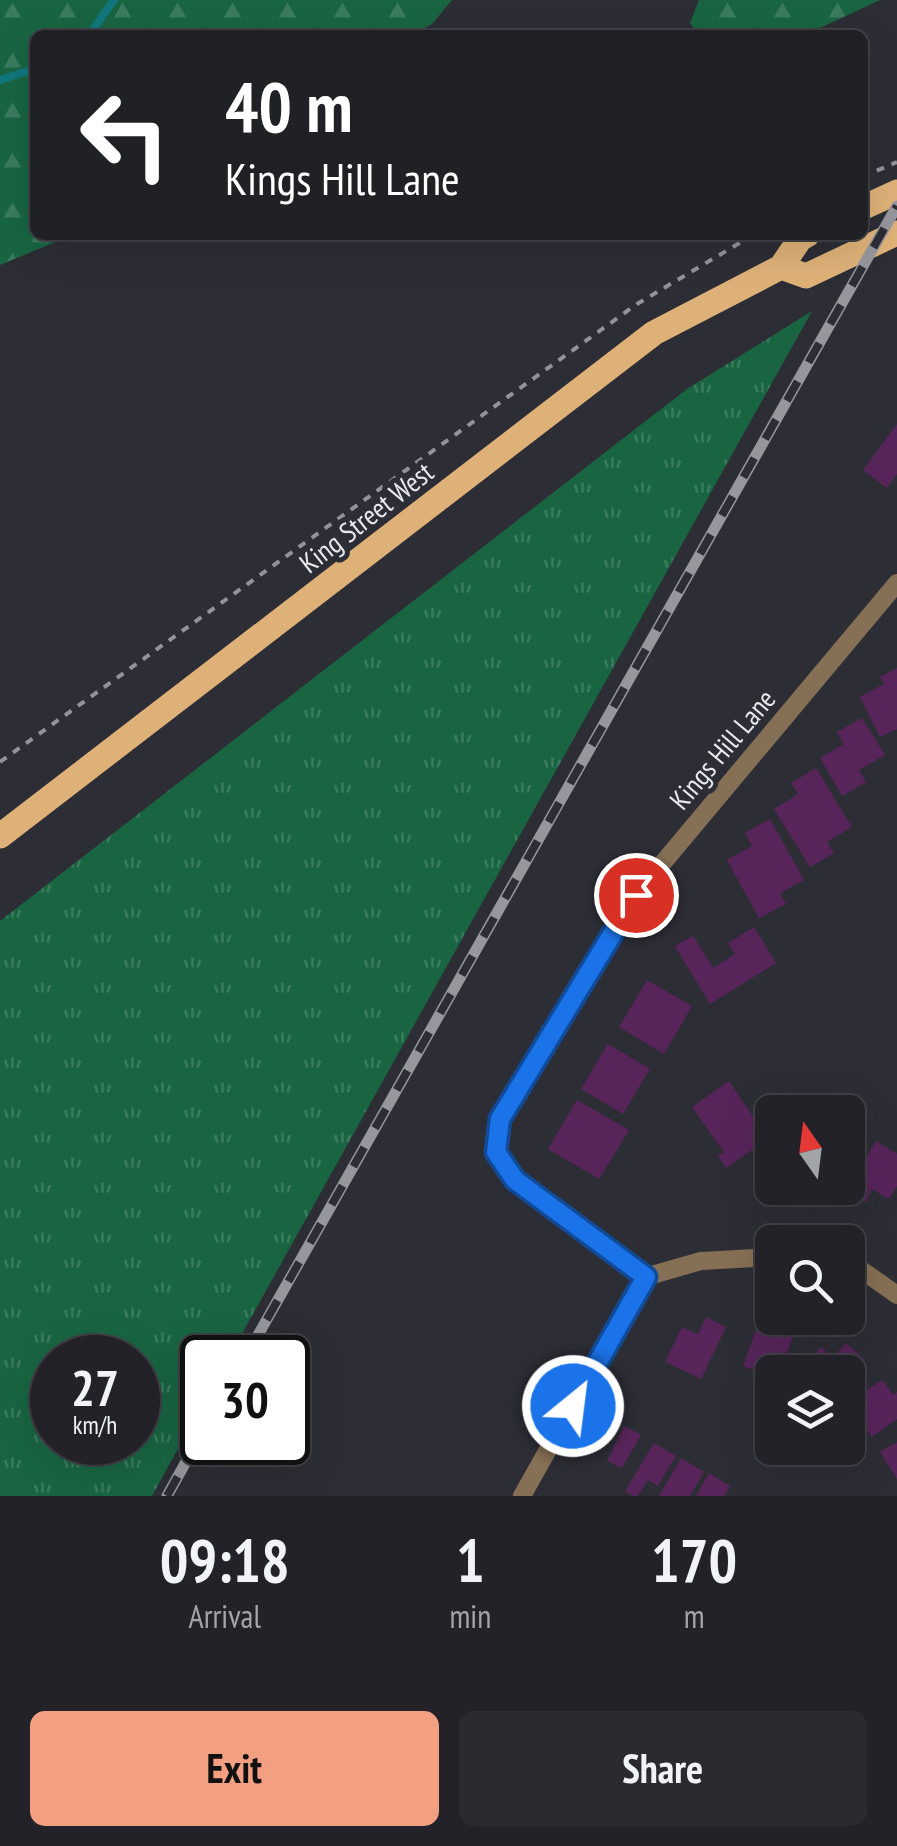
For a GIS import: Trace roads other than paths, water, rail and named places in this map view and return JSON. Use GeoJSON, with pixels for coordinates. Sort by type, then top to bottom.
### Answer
{"type":"FeatureCollection","features":[{"type":"Feature","properties":{"kind":"main road"},"geometry":{"type":"LineString","coordinates":[[868,205],[897,192]]}},
{"type":"Feature","properties":{"kind":"main road","name":"King Street West"},"geometry":{"type":"LineString","coordinates":[[781,267],[806,276],[897,232]]}},
{"type":"Feature","properties":{"kind":"main road","name":"King Street West"},"geometry":{"type":"LineString","coordinates":[[0,836],[654,333],[781,267],[799,240]]}},
{"type":"Feature","properties":{"kind":"street","name":"Kings Hill Lane"},"geometry":{"type":"LineString","coordinates":[[646,1277],[515,1180],[496,1152],[500,1119],[636,895],[897,583]]}},
{"type":"Feature","properties":{"kind":"street"},"geometry":{"type":"LineString","coordinates":[[522,1496],[646,1277],[701,1261],[755,1258]]}},
{"type":"Feature","properties":{"kind":"street"},"geometry":{"type":"LineString","coordinates":[[865,1272],[897,1295]]}},
{"type":"Feature","properties":{"kind":"waterway"},"geometry":{"type":"LineString","coordinates":[[93,30],[114,0]]}},
{"type":"Feature","properties":{"kind":"waterway"},"geometry":{"type":"LineString","coordinates":[[0,80],[30,71]]}},
{"type":"Feature","properties":{"kind":"railway"},"geometry":{"type":"LineString","coordinates":[[258,1335],[897,206]]}},
{"type":"Feature","properties":{"kind":"railway"},"geometry":{"type":"LineString","coordinates":[[167,1496],[184,1465]]}}]}
